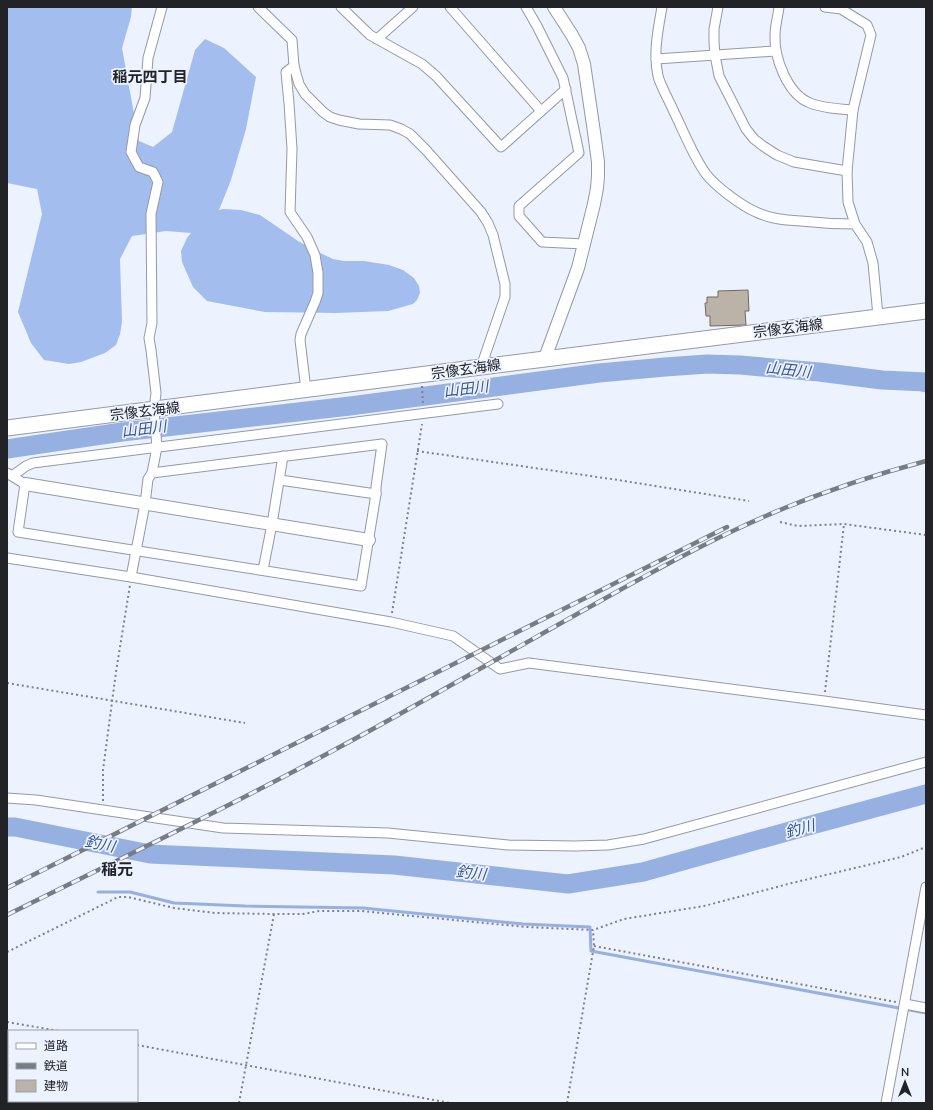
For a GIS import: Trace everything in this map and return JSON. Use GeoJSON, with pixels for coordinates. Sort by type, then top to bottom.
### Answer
{"type":"FeatureCollection","features":[{"type":"Feature","properties":{"kind":"main road","name":"宗像玄海線"},"geometry":{"type":"LineString","coordinates":[[7,428],[422,375],[481,366],[926,311]]}},
{"type":"Feature","properties":{"kind":"street"},"geometry":{"type":"LineString","coordinates":[[131,577],[145,504],[148,479],[152,473],[158,447],[154,410],[156,393],[149,338],[152,323],[151,214],[158,182],[153,172],[139,167],[131,152],[136,125],[145,98],[148,58],[162,7]]}},
{"type":"Feature","properties":{"kind":"street"},"geometry":{"type":"LineString","coordinates":[[258,7],[292,40],[294,66],[299,84],[305,94],[323,112],[330,117],[339,120],[359,124],[390,125],[410,134],[481,212],[488,223],[493,235],[505,284],[505,297],[481,366]]}},
{"type":"Feature","properties":{"kind":"street"},"geometry":{"type":"LineString","coordinates":[[341,7],[370,35],[422,64],[436,76],[501,147],[566,89]]}},
{"type":"Feature","properties":{"kind":"street"},"geometry":{"type":"LineString","coordinates":[[377,39],[413,7]]}},
{"type":"Feature","properties":{"kind":"street"},"geometry":{"type":"LineString","coordinates":[[450,7],[542,111]]}},
{"type":"Feature","properties":{"kind":"street"},"geometry":{"type":"LineString","coordinates":[[526,7],[563,78],[579,153],[519,206],[519,216],[542,242],[584,244]]}},
{"type":"Feature","properties":{"kind":"street"},"geometry":{"type":"LineString","coordinates":[[545,358],[578,268],[597,188],[598,162],[584,64],[579,48],[554,7]]}},
{"type":"Feature","properties":{"kind":"street"},"geometry":{"type":"LineString","coordinates":[[662,7],[656,43],[658,77],[707,175],[746,207],[773,218],[855,224]]}},
{"type":"Feature","properties":{"kind":"street"},"geometry":{"type":"LineString","coordinates":[[718,7],[714,29],[714,42],[719,76],[746,129],[759,143],[777,155],[794,162],[847,171]]}},
{"type":"Feature","properties":{"kind":"street"},"geometry":{"type":"LineString","coordinates":[[780,7],[774,33],[775,51],[781,68],[791,88],[799,97],[808,102],[822,107],[852,110]]}},
{"type":"Feature","properties":{"kind":"street"},"geometry":{"type":"LineString","coordinates":[[825,7],[841,10],[868,25],[871,35],[852,110],[847,171],[848,202],[855,224],[867,242],[873,263],[878,316]]}},
{"type":"Feature","properties":{"kind":"street"},"geometry":{"type":"LineString","coordinates":[[656,59],[775,51]]}},
{"type":"Feature","properties":{"kind":"street"},"geometry":{"type":"LineString","coordinates":[[294,66],[286,72],[292,149],[290,212],[308,237],[315,255],[318,273],[318,293],[301,334],[300,340],[306,390]]}},
{"type":"Feature","properties":{"kind":"street"},"geometry":{"type":"LineString","coordinates":[[9,474],[33,463],[498,404]]}},
{"type":"Feature","properties":{"kind":"street"},"geometry":{"type":"LineString","coordinates":[[25,484],[18,532],[361,586],[376,494],[382,444],[152,473]]}},
{"type":"Feature","properties":{"kind":"street"},"geometry":{"type":"LineString","coordinates":[[263,570],[284,456]]}},
{"type":"Feature","properties":{"kind":"street"},"geometry":{"type":"LineString","coordinates":[[9,474],[25,484],[369,540]]}},
{"type":"Feature","properties":{"kind":"street"},"geometry":{"type":"LineString","coordinates":[[280,480],[376,494]]}},
{"type":"Feature","properties":{"kind":"street"},"geometry":{"type":"LineString","coordinates":[[7,558],[131,577],[391,622],[454,636],[500,669],[529,663],[926,715]]}},
{"type":"Feature","properties":{"kind":"street"},"geometry":{"type":"LineString","coordinates":[[7,798],[36,800],[223,828],[388,833],[508,845],[608,845],[644,839],[926,762]]}},
{"type":"Feature","properties":{"kind":"street"},"geometry":{"type":"LineString","coordinates":[[886,1103],[926,887]]}},
{"type":"Feature","properties":{"kind":"street"},"geometry":{"type":"LineString","coordinates":[[905,1004],[926,1008]]}},
{"type":"Feature","properties":{"kind":"path"},"geometry":{"type":"LineString","coordinates":[[391,622],[424,413],[422,375]]}},
{"type":"Feature","properties":{"kind":"path"},"geometry":{"type":"LineString","coordinates":[[417,451],[618,480],[749,501]]}},
{"type":"Feature","properties":{"kind":"path"},"geometry":{"type":"LineString","coordinates":[[780,522],[798,526],[844,524],[926,535]]}},
{"type":"Feature","properties":{"kind":"path"},"geometry":{"type":"LineString","coordinates":[[824,701],[844,524]]}},
{"type":"Feature","properties":{"kind":"path"},"geometry":{"type":"LineString","coordinates":[[103,810],[104,770],[116,672],[131,577]]}},
{"type":"Feature","properties":{"kind":"path"},"geometry":{"type":"LineString","coordinates":[[7,683],[245,723]]}},
{"type":"Feature","properties":{"kind":"path"},"geometry":{"type":"LineString","coordinates":[[7,952],[118,897],[128,897],[174,908],[215,913],[303,914],[361,911],[526,927],[593,930],[624,919],[704,906],[901,857],[926,847]]}},
{"type":"Feature","properties":{"kind":"path"},"geometry":{"type":"LineString","coordinates":[[239,1103],[274,914]]}},
{"type":"Feature","properties":{"kind":"path"},"geometry":{"type":"LineString","coordinates":[[567,1103],[594,946],[593,930]]}},
{"type":"Feature","properties":{"kind":"path"},"geometry":{"type":"LineString","coordinates":[[594,946],[905,1004]]}},
{"type":"Feature","properties":{"kind":"path"},"geometry":{"type":"LineString","coordinates":[[7,1022],[53,1030]]}},
{"type":"Feature","properties":{"kind":"path"},"geometry":{"type":"LineString","coordinates":[[138,1045],[450,1103]]}},
{"type":"Feature","properties":{"kind":"shaded area"},"geometry":{"type":"Polygon","coordinates":[[[7,7],[132,7],[131,17],[122,48],[139,141],[153,147],[172,132],[195,50],[205,39],[224,48],[256,77],[246,129],[231,180],[219,210],[241,210],[260,215],[298,241],[333,259],[344,261],[364,261],[389,265],[403,270],[414,278],[419,286],[420,293],[417,300],[413,304],[388,311],[335,313],[265,312],[207,301],[193,287],[182,262],[181,251],[191,233],[166,231],[132,236],[120,259],[122,322],[116,345],[105,353],[81,362],[69,364],[44,360],[31,343],[18,312],[42,214],[37,189],[7,183],[7,7]]]}},
{"type":"Feature","properties":{"kind":"building"},"geometry":{"type":"Polygon","coordinates":[[[748,290],[749,311],[745,311],[746,325],[710,326],[710,316],[706,316],[705,303],[707,303],[707,297],[718,297],[718,291],[748,290]]]}},
{"type":"Feature","properties":{"kind":"waterway","name":"山田川"},"geometry":{"type":"LineString","coordinates":[[7,449],[122,432],[350,406],[599,373],[665,367],[707,364],[740,365],[819,372],[882,380],[926,382]]}},
{"type":"Feature","properties":{"kind":"waterway"},"geometry":{"type":"LineString","coordinates":[[882,380],[926,391]]}},
{"type":"Feature","properties":{"kind":"waterway","name":"釣川"},"geometry":{"type":"LineString","coordinates":[[7,827],[15,827],[150,854],[394,865],[568,884],[643,872],[926,794]]}},
{"type":"Feature","properties":{"kind":"waterway"},"geometry":{"type":"LineString","coordinates":[[98,892],[130,892],[174,903],[363,908],[523,924],[590,927],[591,951],[926,1013]]}},
{"type":"Feature","properties":{"kind":"railway"},"geometry":{"type":"LineString","coordinates":[[7,915],[204,818],[350,742],[642,578],[718,538],[782,509],[806,500],[878,475],[926,461]]}},
{"type":"Feature","properties":{"kind":"railway"},"geometry":{"type":"LineString","coordinates":[[7,888],[727,527]]}},
{"type":"Feature","properties":{"kind":"district","name":"稲元四丁目"},"geometry":{"type":"Point","coordinates":[150,77]}},
{"type":"Feature","properties":{"kind":"district","name":"稲元"},"geometry":{"type":"Point","coordinates":[117,869]}}]}
